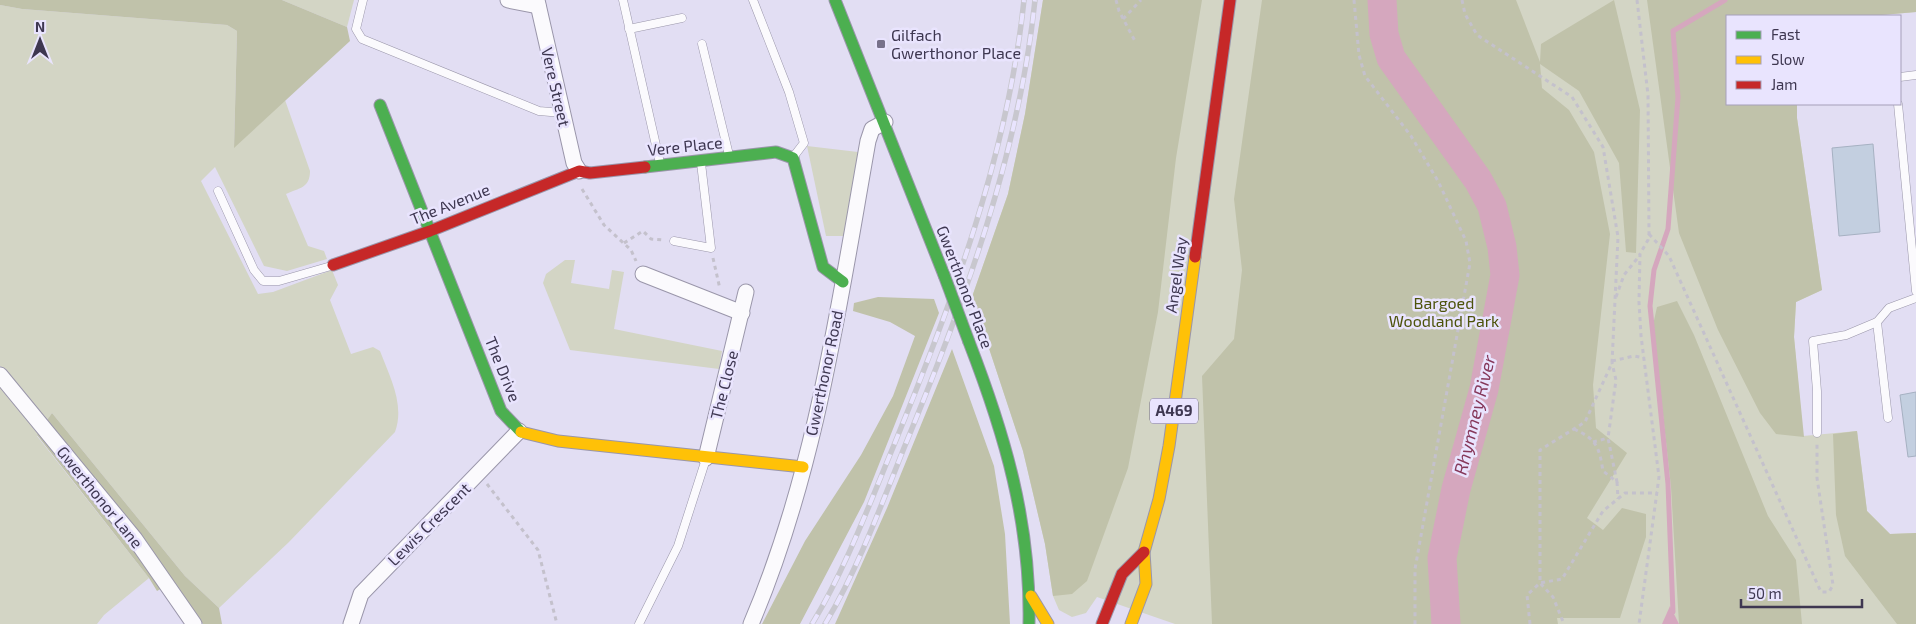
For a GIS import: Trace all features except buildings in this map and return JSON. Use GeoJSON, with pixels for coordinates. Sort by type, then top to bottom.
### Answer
{"type":"FeatureCollection","features":[{"type":"Feature","properties":{"kind":"street"},"geometry":{"type":"LineString","coordinates":[[508,0],[538,3]]}},
{"type":"Feature","properties":{"kind":"street","name":"Gwerthonor Place"},"geometry":{"type":"LineString","coordinates":[[835,0],[944,275],[1002,431],[1017,498],[1031,596],[1029,624]]}},
{"type":"Feature","properties":{"kind":"street","name":"Angel Way"},"geometry":{"type":"LineString","coordinates":[[1131,624],[1146,584],[1144,552],[1159,499],[1170,446],[1230,0]]}},
{"type":"Feature","properties":{"kind":"street","name":"Vere Street"},"geometry":{"type":"LineString","coordinates":[[538,3],[562,114],[574,163],[579,171]]}},
{"type":"Feature","properties":{"kind":"street","name":"The Drive"},"geometry":{"type":"LineString","coordinates":[[380,105],[501,411],[519,431]]}},
{"type":"Feature","properties":{"kind":"street","name":"Gwerthonor Road"},"geometry":{"type":"LineString","coordinates":[[751,624],[772,575],[803,467],[843,282],[868,141],[872,129],[884,122]]}},
{"type":"Feature","properties":{"kind":"street","name":"Vere Place"},"geometry":{"type":"LineString","coordinates":[[579,171],[590,173],[776,152],[793,158]]}},
{"type":"Feature","properties":{"kind":"street"},"geometry":{"type":"LineString","coordinates":[[793,158],[823,267],[843,282]]}},
{"type":"Feature","properties":{"kind":"street","name":"The Avenue"},"geometry":{"type":"LineString","coordinates":[[333,265],[430,231],[579,171]]}},
{"type":"Feature","properties":{"kind":"street"},"geometry":{"type":"LineString","coordinates":[[643,274],[742,313]]}},
{"type":"Feature","properties":{"kind":"street","name":"The Close"},"geometry":{"type":"LineString","coordinates":[[706,458],[746,292]]}},
{"type":"Feature","properties":{"kind":"street","name":"Gwerthonor Lane"},"geometry":{"type":"LineString","coordinates":[[0,375],[135,539],[194,624]]}},
{"type":"Feature","properties":{"kind":"street"},"geometry":{"type":"LineString","coordinates":[[519,431],[558,441],[803,467]]}},
{"type":"Feature","properties":{"kind":"street","name":"Lewis Crescent"},"geometry":{"type":"LineString","coordinates":[[351,624],[361,594],[519,431]]}},
{"type":"Feature","properties":{"kind":"street","name":"Angel Way"},"geometry":{"type":"LineString","coordinates":[[1100,622],[1122,574],[1144,552]]}},
{"type":"Feature","properties":{"kind":"street","name":"Gwerthonor Place"},"geometry":{"type":"LineString","coordinates":[[1031,596],[1048,624]]}},
{"type":"Feature","properties":{"kind":"lane"},"geometry":{"type":"LineString","coordinates":[[362,0],[356,29],[362,39],[539,111],[562,114]]}},
{"type":"Feature","properties":{"kind":"lane"},"geometry":{"type":"LineString","coordinates":[[623,0],[660,165]]}},
{"type":"Feature","properties":{"kind":"lane"},"geometry":{"type":"LineString","coordinates":[[753,0],[789,92],[804,143],[793,158]]}},
{"type":"Feature","properties":{"kind":"lane"},"geometry":{"type":"LineString","coordinates":[[629,29],[682,18]]}},
{"type":"Feature","properties":{"kind":"lane"},"geometry":{"type":"LineString","coordinates":[[702,44],[730,157]]}},
{"type":"Feature","properties":{"kind":"lane"},"geometry":{"type":"LineString","coordinates":[[1901,77],[1916,75]]}},
{"type":"Feature","properties":{"kind":"lane"},"geometry":{"type":"LineString","coordinates":[[1898,105],[1916,291]]}},
{"type":"Feature","properties":{"kind":"lane"},"geometry":{"type":"LineString","coordinates":[[674,241],[711,248],[701,160]]}},
{"type":"Feature","properties":{"kind":"lane"},"geometry":{"type":"LineString","coordinates":[[218,192],[254,270],[263,281],[279,281],[333,265]]}},
{"type":"Feature","properties":{"kind":"lane"},"geometry":{"type":"LineString","coordinates":[[1907,199],[1916,198]]}},
{"type":"Feature","properties":{"kind":"lane"},"geometry":{"type":"LineString","coordinates":[[1817,433],[1817,391],[1813,341],[1846,335],[1877,322],[1890,308],[1916,298]]}},
{"type":"Feature","properties":{"kind":"lane"},"geometry":{"type":"LineString","coordinates":[[1877,322],[1888,418]]}},
{"type":"Feature","properties":{"kind":"lane"},"geometry":{"type":"LineString","coordinates":[[639,624],[678,546],[706,458]]}},
{"type":"Feature","properties":{"kind":"path"},"geometry":{"type":"LineString","coordinates":[[1116,0],[1123,19],[1136,43]]}},
{"type":"Feature","properties":{"kind":"path"},"geometry":{"type":"LineString","coordinates":[[1123,19],[1141,0]]}},
{"type":"Feature","properties":{"kind":"path"},"geometry":{"type":"LineString","coordinates":[[1354,0],[1359,55],[1365,76],[1411,136],[1438,181],[1466,242],[1470,263],[1415,569],[1415,624]]}},
{"type":"Feature","properties":{"kind":"path"},"geometry":{"type":"LineString","coordinates":[[1462,0],[1465,14],[1477,36],[1572,97],[1603,146],[1618,237],[1612,362],[1616,380],[1608,438],[1617,482],[1618,500]]}},
{"type":"Feature","properties":{"kind":"path"},"geometry":{"type":"LineString","coordinates":[[1615,300],[1624,275],[1640,254],[1648,240],[1649,234],[1648,95],[1638,0]]}},
{"type":"Feature","properties":{"kind":"path"},"geometry":{"type":"LineString","coordinates":[[579,171],[582,190],[604,225],[631,250],[643,274]]}},
{"type":"Feature","properties":{"kind":"path"},"geometry":{"type":"LineString","coordinates":[[624,243],[643,231],[651,239],[674,241]]}},
{"type":"Feature","properties":{"kind":"path"},"geometry":{"type":"LineString","coordinates":[[1649,234],[1669,256],[1821,592],[1829,592],[1833,585],[1817,478],[1817,433]]}},
{"type":"Feature","properties":{"kind":"path"},"geometry":{"type":"LineString","coordinates":[[711,248],[721,294]]}},
{"type":"Feature","properties":{"kind":"path"},"geometry":{"type":"LineString","coordinates":[[1639,624],[1659,477],[1639,302],[1640,254]]}},
{"type":"Feature","properties":{"kind":"path"},"geometry":{"type":"LineString","coordinates":[[1612,362],[1634,356],[1644,358]]}},
{"type":"Feature","properties":{"kind":"path"},"geometry":{"type":"LineString","coordinates":[[1564,624],[1553,597],[1540,582],[1540,450],[1585,422],[1612,362]]}},
{"type":"Feature","properties":{"kind":"path"},"geometry":{"type":"LineString","coordinates":[[1574,429],[1590,436],[1600,453],[1603,471],[1617,482]]}},
{"type":"Feature","properties":{"kind":"path"},"geometry":{"type":"LineString","coordinates":[[1593,442],[1608,438]]}},
{"type":"Feature","properties":{"kind":"path"},"geometry":{"type":"LineString","coordinates":[[479,473],[538,550],[558,624]]}},
{"type":"Feature","properties":{"kind":"path"},"geometry":{"type":"LineString","coordinates":[[1530,624],[1527,595],[1540,582],[1562,579],[1603,511],[1625,493],[1658,494]]}},
{"type":"Feature","properties":{"kind":"green space"},"geometry":{"type":"Polygon","coordinates":[[[0,0],[282,0],[347,27],[350,41],[234,148],[237,31],[227,25],[22,9],[0,5],[0,0]]]}},
{"type":"Feature","properties":{"kind":"green space"},"geometry":{"type":"Polygon","coordinates":[[[282,0],[354,0],[347,27],[282,0]]]}},
{"type":"Feature","properties":{"kind":"green space","name":"Bargoed Woodland Park"},"geometry":{"type":"Polygon","coordinates":[[[1043,0],[1916,0],[1916,12],[1882,15],[1726,15],[1726,105],[1797,105],[1797,118],[1822,290],[1796,302],[1794,337],[1803,436],[1857,431],[1867,511],[1890,534],[1916,533],[1916,624],[1175,624],[1097,597],[1086,613],[1072,617],[1059,610],[1053,596],[1045,544],[1023,451],[972,297],[1008,194],[1025,114],[1043,0]]]}},
{"type":"Feature","properties":{"kind":"green space"},"geometry":{"type":"Polygon","coordinates":[[[1043,0],[1202,0],[1176,158],[1158,312],[1128,468],[1087,581],[1072,594],[1053,596],[1045,544],[1023,451],[972,297],[1008,194],[1025,114],[1043,0]]]}},
{"type":"Feature","properties":{"kind":"green space"},"geometry":{"type":"Polygon","coordinates":[[[1262,0],[1516,0],[1540,62],[1541,44],[1614,0],[1640,110],[1636,253],[1626,252],[1619,163],[1579,91],[1540,64],[1542,88],[1569,110],[1594,152],[1610,234],[1593,385],[1596,428],[1627,453],[1587,518],[1603,530],[1622,508],[1646,514],[1646,537],[1620,618],[1557,618],[1558,624],[1212,624],[1202,376],[1234,339],[1242,270],[1234,199],[1262,0]]]}},
{"type":"Feature","properties":{"kind":"green space"},"geometry":{"type":"Polygon","coordinates":[[[1647,0],[1916,0],[1916,12],[1882,15],[1726,15],[1726,105],[1797,105],[1797,118],[1822,290],[1796,302],[1794,337],[1804,437],[1776,434],[1760,413],[1718,330],[1679,233],[1647,0]]]}},
{"type":"Feature","properties":{"kind":"green space"},"geometry":{"type":"Polygon","coordinates":[[[0,5],[22,9],[227,25],[237,31],[234,147],[285,100],[310,171],[310,177],[303,187],[286,194],[308,246],[324,251],[327,259],[287,271],[264,266],[215,167],[201,181],[258,294],[273,292],[332,270],[338,285],[330,300],[351,354],[373,347],[380,351],[392,381],[398,412],[395,432],[289,542],[219,608],[185,576],[52,413],[47,421],[0,366],[0,5]]]}},
{"type":"Feature","properties":{"kind":"green space"},"geometry":{"type":"Polygon","coordinates":[[[807,146],[858,152],[846,236],[826,236],[807,146]]]}},
{"type":"Feature","properties":{"kind":"green space"},"geometry":{"type":"Polygon","coordinates":[[[565,260],[575,260],[571,283],[609,289],[612,270],[624,272],[614,329],[722,351],[719,369],[570,350],[543,283],[546,274],[565,260]]]}},
{"type":"Feature","properties":{"kind":"green space"},"geometry":{"type":"Polygon","coordinates":[[[878,297],[934,299],[939,313],[864,502],[800,624],[762,624],[805,541],[861,455],[893,396],[915,336],[890,322],[853,311],[854,303],[878,297]]]}},
{"type":"Feature","properties":{"kind":"green space"},"geometry":{"type":"Polygon","coordinates":[[[1677,301],[1694,335],[1768,516],[1796,560],[1802,624],[1679,624],[1671,487],[1653,325],[1657,307],[1677,301]]]}},
{"type":"Feature","properties":{"kind":"green space"},"geometry":{"type":"Polygon","coordinates":[[[952,349],[994,466],[1005,534],[1010,624],[835,624],[887,508],[952,349]]]}},
{"type":"Feature","properties":{"kind":"green space"},"geometry":{"type":"Polygon","coordinates":[[[0,384],[40,431],[37,436],[149,578],[104,615],[97,624],[0,624],[0,384]]]}},
{"type":"Feature","properties":{"kind":"green space"},"geometry":{"type":"Polygon","coordinates":[[[52,413],[185,576],[219,608],[222,624],[203,624],[173,582],[157,591],[149,578],[37,435],[52,413]]]}},
{"type":"Feature","properties":{"kind":"green space"},"geometry":{"type":"Polygon","coordinates":[[[1857,431],[1867,511],[1890,534],[1916,533],[1916,624],[1897,624],[1845,556],[1836,515],[1833,434],[1857,431]]]}},
{"type":"Feature","properties":{"kind":"shaded area"},"geometry":{"type":"Polygon","coordinates":[[[1670,606],[1679,624],[1662,624],[1670,606]]]}},
{"type":"Feature","properties":{"kind":"waterway","name":"Rhymney River"},"geometry":{"type":"LineString","coordinates":[[1382,0],[1384,34],[1391,58],[1478,180],[1492,206],[1502,247],[1505,275],[1484,389],[1456,489],[1442,558],[1446,624]]}},
{"type":"Feature","properties":{"kind":"waterway"},"geometry":{"type":"LineString","coordinates":[[1673,612],[1668,484],[1650,306],[1654,270],[1668,229],[1678,97],[1673,31],[1725,0]]}},
{"type":"Feature","properties":{"kind":"railway"},"geometry":{"type":"LineString","coordinates":[[812,624],[836,581],[866,513],[937,337],[975,227],[1005,115],[1016,58],[1024,0]]}},
{"type":"Feature","properties":{"kind":"railway"},"geometry":{"type":"LineString","coordinates":[[825,624],[837,604],[868,538],[947,339],[986,228],[1016,115],[1027,58],[1035,0]]}},
{"type":"Feature","properties":{"kind":"traffic: fast"},"geometry":{"type":"LineString","coordinates":[[835,0],[944,275]]}},
{"type":"Feature","properties":{"kind":"traffic: fast"},"geometry":{"type":"LineString","coordinates":[[380,105],[501,411],[521,432]]}},
{"type":"Feature","properties":{"kind":"traffic: fast"},"geometry":{"type":"LineString","coordinates":[[645,167],[776,152],[793,158],[823,267],[843,282]]}},
{"type":"Feature","properties":{"kind":"traffic: fast"},"geometry":{"type":"LineString","coordinates":[[944,275],[969,342]]}},
{"type":"Feature","properties":{"kind":"traffic: fast"},"geometry":{"type":"LineString","coordinates":[[969,342],[994,411],[1013,480],[1026,550],[1029,624]]}},
{"type":"Feature","properties":{"kind":"traffic: slow"},"geometry":{"type":"LineString","coordinates":[[1131,624],[1146,584],[1144,552],[1159,499],[1169,446],[1195,257]]}},
{"type":"Feature","properties":{"kind":"traffic: slow"},"geometry":{"type":"LineString","coordinates":[[521,432],[558,441],[803,467]]}},
{"type":"Feature","properties":{"kind":"traffic: slow"},"geometry":{"type":"LineString","coordinates":[[1031,596],[1048,624]]}},
{"type":"Feature","properties":{"kind":"traffic: jam"},"geometry":{"type":"LineString","coordinates":[[1195,257],[1230,0]]}},
{"type":"Feature","properties":{"kind":"traffic: jam"},"geometry":{"type":"LineString","coordinates":[[333,265],[430,231],[579,171],[590,173],[645,167]]}},
{"type":"Feature","properties":{"kind":"traffic: jam"},"geometry":{"type":"LineString","coordinates":[[1102,624],[1122,574],[1144,552]]}},
{"type":"Feature","properties":{"kind":"place","name":"Gilfach Gwerthonor Place"},"geometry":{"type":"Point","coordinates":[881,44]}}]}
